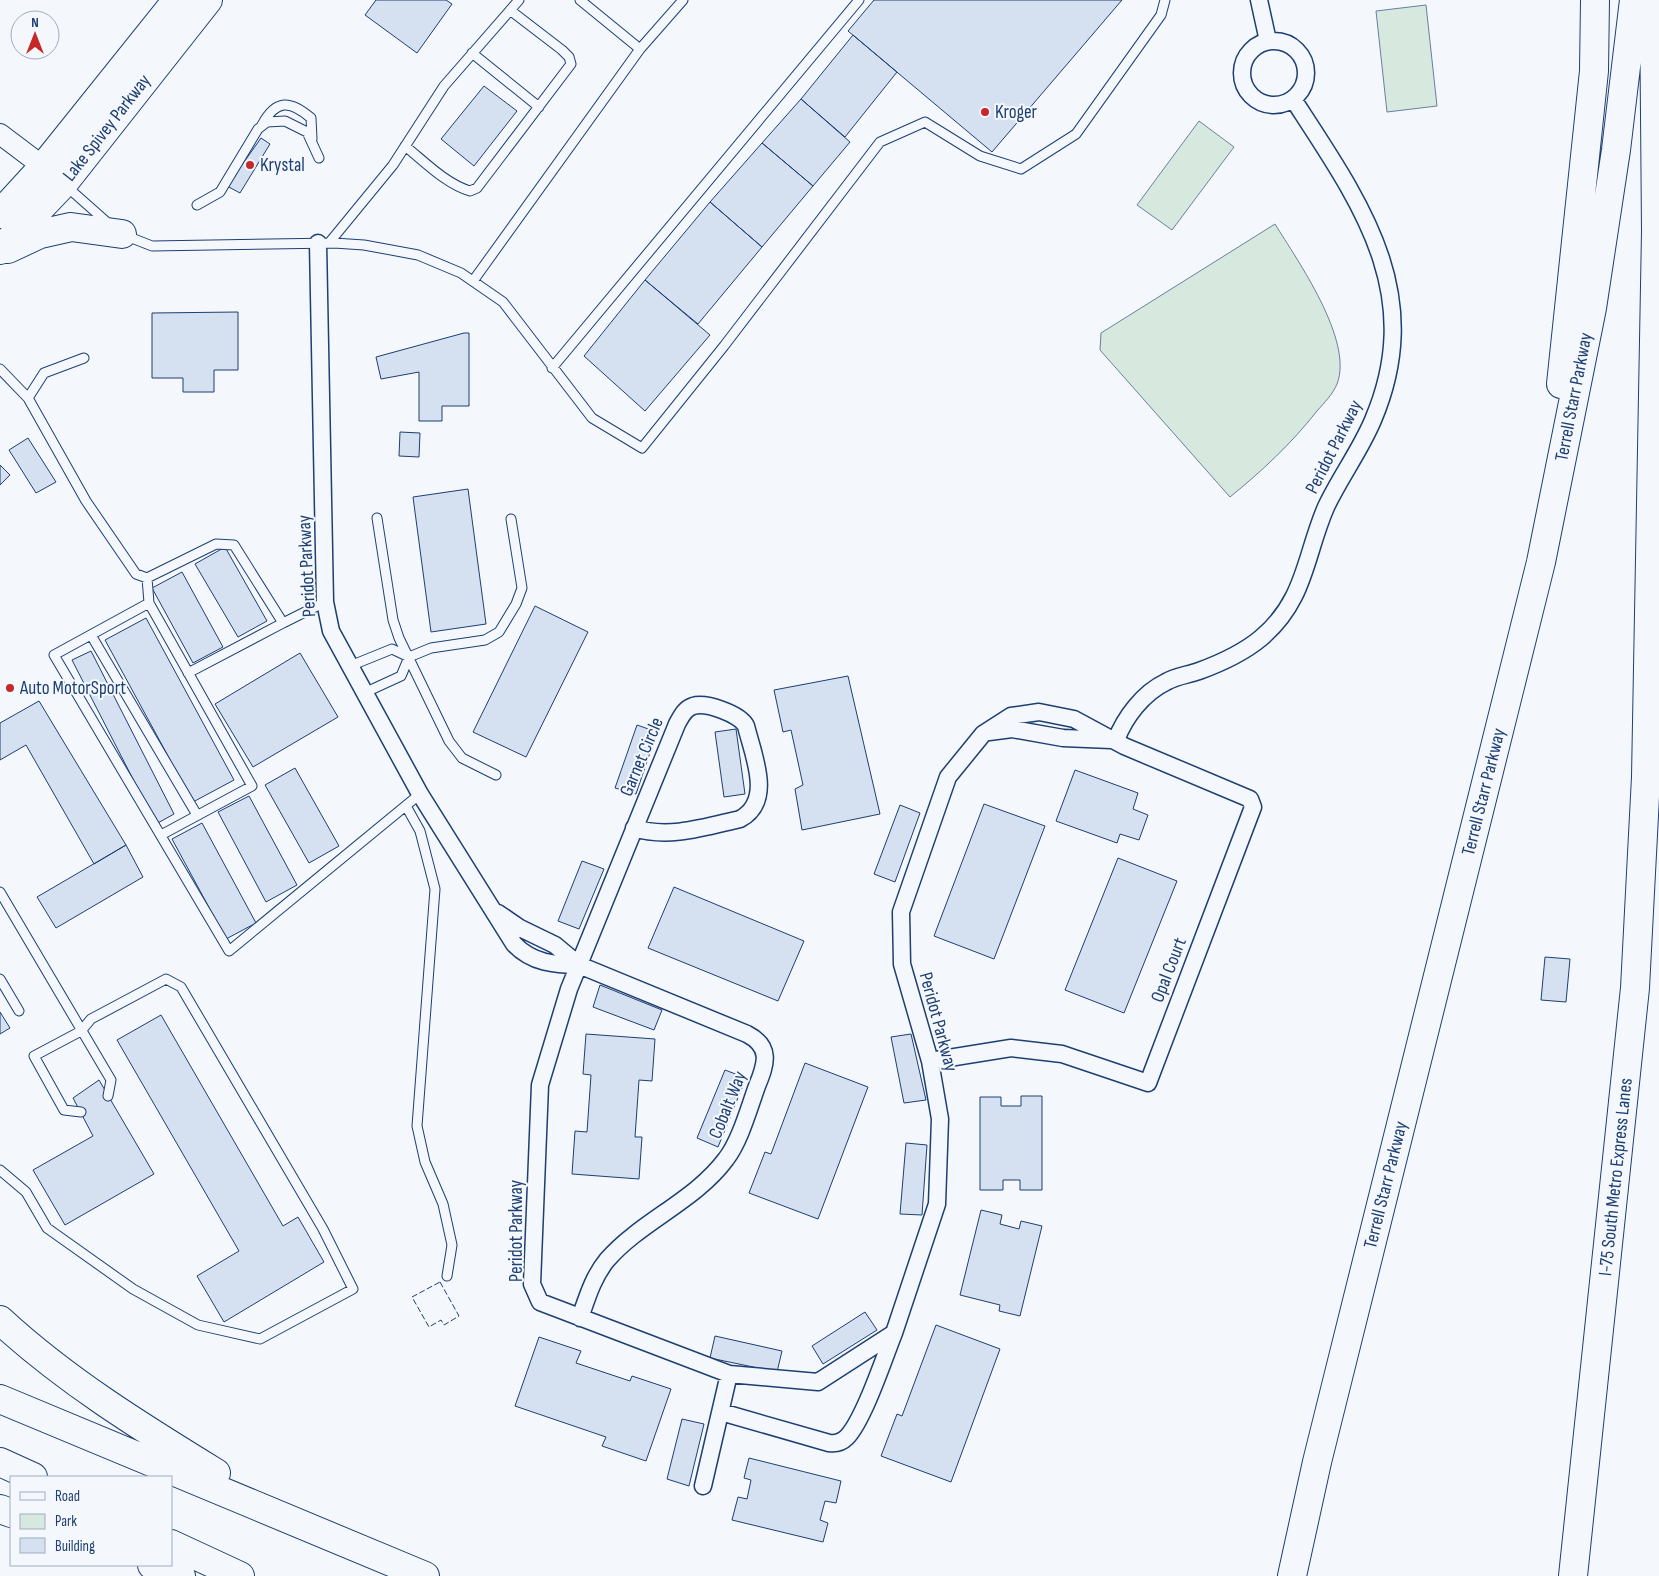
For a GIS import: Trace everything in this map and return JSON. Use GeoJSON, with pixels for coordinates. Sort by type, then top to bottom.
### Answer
{"type":"FeatureCollection","features":[{"type":"Feature","properties":{"kind":"highway","name":"Lake Spivey Parkway"},"geometry":{"type":"LineString","coordinates":[[0,251],[177,0]]}},
{"type":"Feature","properties":{"kind":"highway","name":"Lake Spivey Parkway"},"geometry":{"type":"LineString","coordinates":[[0,214],[54,175],[208,0]]}},
{"type":"Feature","properties":{"kind":"highway"},"geometry":{"type":"LineString","coordinates":[[1541,562],[1594,71],[1595,0]]}},
{"type":"Feature","properties":{"kind":"highway","name":"Terrell Starr Parkway"},"geometry":{"type":"LineString","coordinates":[[1292,1576],[1317,1462],[1541,562],[1592,308],[1618,132],[1634,0]]}},
{"type":"Feature","properties":{"kind":"highway"},"geometry":{"type":"LineString","coordinates":[[1646,778],[1656,231],[1654,0]]}},
{"type":"Feature","properties":{"kind":"highway"},"geometry":{"type":"LineString","coordinates":[[0,251],[40,234],[71,227],[122,234]]}},
{"type":"Feature","properties":{"kind":"highway"},"geometry":{"type":"LineString","coordinates":[[1646,778],[1659,648]]}},
{"type":"Feature","properties":{"kind":"highway","name":"I-75 South Metro Express Lanes"},"geometry":{"type":"LineString","coordinates":[[1573,1576],[1635,988],[1646,778]]}},
{"type":"Feature","properties":{"kind":"highway"},"geometry":{"type":"LineString","coordinates":[[0,1320],[55,1366],[136,1424],[288,1517]]}},
{"type":"Feature","properties":{"kind":"highway"},"geometry":{"type":"LineString","coordinates":[[0,1398],[425,1576]]}},
{"type":"Feature","properties":{"kind":"highway"},"geometry":{"type":"LineString","coordinates":[[0,1462],[31,1476]]}},
{"type":"Feature","properties":{"kind":"highway"},"geometry":{"type":"LineString","coordinates":[[172,1544],[240,1576]]}},
{"type":"Feature","properties":{"kind":"highway"},"geometry":{"type":"LineString","coordinates":[[155,1566],[181,1576]]}},
{"type":"Feature","properties":{"kind":"street"},"geometry":{"type":"LineString","coordinates":[[1259,0],[1268,41]]}},
{"type":"Feature","properties":{"kind":"street"},"geometry":{"type":"LineString","coordinates":[[1268,41],[1278,41],[1295,48],[1306,65],[1304,84],[1292,99],[1273,104],[1263,103],[1247,90],[1243,80],[1245,60],[1258,45],[1268,41]]}},
{"type":"Feature","properties":{"kind":"street","name":"Peridot Parkway"},"geometry":{"type":"LineString","coordinates":[[721,1412],[829,1444],[839,1442],[857,1424],[894,1333],[936,1204],[940,1119],[930,1062],[902,964],[901,912],[948,778],[983,734],[1011,716],[1039,712],[1074,719],[1116,740],[1133,710],[1158,686],[1212,666],[1240,653],[1262,638],[1280,618],[1300,586],[1326,507],[1367,433],[1384,387],[1390,359],[1392,317],[1387,277],[1379,248],[1364,214],[1341,172],[1292,99]]}},
{"type":"Feature","properties":{"kind":"street"},"geometry":{"type":"LineString","coordinates":[[0,134],[54,175]]}},
{"type":"Feature","properties":{"kind":"street","name":"Peridot Parkway"},"geometry":{"type":"LineString","coordinates":[[323,243],[325,602],[331,631],[420,794],[518,949],[550,965],[579,965],[540,1085],[532,1284],[540,1302],[729,1374],[818,1382],[894,1333]]}},
{"type":"Feature","properties":{"kind":"street","name":"Garnet Circle"},"geometry":{"type":"LineString","coordinates":[[579,965],[634,828],[677,724],[686,710],[694,706],[703,705],[732,714],[742,720],[746,726],[759,789],[758,800],[750,813],[740,819],[674,833],[654,834],[634,828]]}},
{"type":"Feature","properties":{"kind":"street","name":"Opal Court"},"geometry":{"type":"LineString","coordinates":[[930,1062],[1011,1048],[1062,1054],[1148,1083],[1253,807],[1250,799],[1124,746],[1116,740]]}},
{"type":"Feature","properties":{"kind":"street","name":"Cobalt Way"},"geometry":{"type":"LineString","coordinates":[[579,965],[747,1034],[761,1044],[765,1055],[763,1072],[728,1156],[709,1178],[608,1260],[593,1281],[580,1318]]}},
{"type":"Feature","properties":{"kind":"street"},"geometry":{"type":"LineString","coordinates":[[702,1486],[729,1374]]}},
{"type":"Feature","properties":{"kind":"lane"},"geometry":{"type":"LineString","coordinates":[[323,243],[393,165],[444,86],[519,0]]}},
{"type":"Feature","properties":{"kind":"lane"},"geometry":{"type":"LineString","coordinates":[[580,0],[640,49]]}},
{"type":"Feature","properties":{"kind":"lane"},"geometry":{"type":"LineString","coordinates":[[473,282],[640,49],[682,0]]}},
{"type":"Feature","properties":{"kind":"lane"},"geometry":{"type":"LineString","coordinates":[[552,368],[859,0]]}},
{"type":"Feature","properties":{"kind":"lane"},"geometry":{"type":"LineString","coordinates":[[54,175],[122,234],[152,246],[323,243],[364,245],[418,255],[461,273],[503,302],[592,418],[642,448],[724,346],[880,142],[925,122],[980,156],[1021,169],[1076,134],[1161,15],[1165,0]]}},
{"type":"Feature","properties":{"kind":"lane"},"geometry":{"type":"LineString","coordinates":[[405,146],[447,180],[470,192],[478,188],[571,64],[569,57],[562,50],[510,10]]}},
{"type":"Feature","properties":{"kind":"lane"},"geometry":{"type":"LineString","coordinates":[[472,53],[538,107]]}},
{"type":"Feature","properties":{"kind":"lane"},"geometry":{"type":"LineString","coordinates":[[197,206],[220,192],[273,109],[281,104],[297,106],[311,118],[312,142]]}},
{"type":"Feature","properties":{"kind":"lane"},"geometry":{"type":"LineString","coordinates":[[261,127],[267,122],[285,121],[307,132],[319,158]]}},
{"type":"Feature","properties":{"kind":"lane"},"geometry":{"type":"LineString","coordinates":[[28,398],[44,373],[84,358]]}},
{"type":"Feature","properties":{"kind":"lane"},"geometry":{"type":"LineString","coordinates":[[0,369],[28,398],[86,501],[136,574],[147,578],[216,544],[234,546],[283,623]]}},
{"type":"Feature","properties":{"kind":"lane"},"geometry":{"type":"LineString","coordinates":[[377,518],[393,620],[399,638],[410,657],[449,741],[462,758],[496,775]]}},
{"type":"Feature","properties":{"kind":"lane"},"geometry":{"type":"LineString","coordinates":[[364,693],[401,676],[410,657],[431,648],[485,640],[499,632],[516,604],[522,588],[511,519]]}},
{"type":"Feature","properties":{"kind":"lane"},"geometry":{"type":"LineString","coordinates":[[147,578],[149,603],[252,786],[161,835]]}},
{"type":"Feature","properties":{"kind":"lane"},"geometry":{"type":"LineString","coordinates":[[188,672],[325,602]]}},
{"type":"Feature","properties":{"kind":"lane"},"geometry":{"type":"LineString","coordinates":[[149,603],[54,655],[229,951],[420,794]]}},
{"type":"Feature","properties":{"kind":"lane"},"geometry":{"type":"LineString","coordinates":[[91,635],[197,815]]}},
{"type":"Feature","properties":{"kind":"lane"},"geometry":{"type":"LineString","coordinates":[[350,666],[392,649],[410,657]]}},
{"type":"Feature","properties":{"kind":"lane"},"geometry":{"type":"LineString","coordinates":[[406,806],[420,831],[435,889],[417,1126],[425,1162],[443,1204],[452,1245],[447,1276]]}},
{"type":"Feature","properties":{"kind":"lane"},"geometry":{"type":"LineString","coordinates":[[0,892],[111,1080],[108,1096]]}},
{"type":"Feature","properties":{"kind":"lane"},"geometry":{"type":"LineString","coordinates":[[0,979],[19,1011]]}},
{"type":"Feature","properties":{"kind":"lane"},"geometry":{"type":"LineString","coordinates":[[0,1170],[26,1192],[47,1228],[133,1289],[198,1326],[260,1339],[353,1289],[323,1229],[181,987],[166,979],[91,1019],[81,1031],[34,1056],[64,1110],[81,1112]]}},
{"type":"Feature","properties":{"kind":"green space"},"geometry":{"type":"Polygon","coordinates":[[[1426,5],[1437,106],[1387,112],[1376,11],[1426,5]]]}},
{"type":"Feature","properties":{"kind":"green space"},"geometry":{"type":"Polygon","coordinates":[[[1199,121],[1234,147],[1172,230],[1137,205],[1199,121]]]}},
{"type":"Feature","properties":{"kind":"green space"},"geometry":{"type":"Polygon","coordinates":[[[1275,224],[1321,301],[1338,346],[1340,366],[1337,384],[1325,402],[1276,457],[1230,497],[1100,350],[1101,333],[1275,224]]]}},
{"type":"Feature","properties":{"kind":"building"},"geometry":{"type":"Polygon","coordinates":[[[376,0],[446,0],[452,4],[417,53],[365,15],[376,0]]]}},
{"type":"Feature","properties":{"kind":"building","name":"Kroger"},"geometry":{"type":"Polygon","coordinates":[[[874,0],[1122,0],[992,152],[848,31],[874,0]]]}},
{"type":"Feature","properties":{"kind":"building"},"geometry":{"type":"Polygon","coordinates":[[[853,35],[897,72],[845,137],[801,99],[853,35]]]}},
{"type":"Feature","properties":{"kind":"building"},"geometry":{"type":"Polygon","coordinates":[[[484,86],[517,111],[474,166],[441,139],[484,86]]]}},
{"type":"Feature","properties":{"kind":"building"},"geometry":{"type":"Polygon","coordinates":[[[801,99],[850,142],[813,186],[762,143],[801,99]]]}},
{"type":"Feature","properties":{"kind":"building","name":"Krystal"},"geometry":{"type":"Polygon","coordinates":[[[261,138],[270,144],[240,193],[227,186],[261,138]]]}},
{"type":"Feature","properties":{"kind":"building"},"geometry":{"type":"Polygon","coordinates":[[[762,143],[813,186],[762,247],[710,202],[762,143]]]}},
{"type":"Feature","properties":{"kind":"building"},"geometry":{"type":"Polygon","coordinates":[[[710,202],[762,247],[698,324],[645,280],[710,202]]]}},
{"type":"Feature","properties":{"kind":"building"},"geometry":{"type":"Polygon","coordinates":[[[645,280],[710,335],[645,411],[584,356],[645,280]]]}},
{"type":"Feature","properties":{"kind":"building"},"geometry":{"type":"Polygon","coordinates":[[[238,312],[238,370],[214,370],[214,392],[183,392],[183,378],[152,378],[152,313],[238,312]]]}},
{"type":"Feature","properties":{"kind":"building"},"geometry":{"type":"Polygon","coordinates":[[[469,333],[469,406],[442,406],[442,421],[419,421],[419,372],[381,379],[376,357],[469,333]]]}},
{"type":"Feature","properties":{"kind":"building"},"geometry":{"type":"Polygon","coordinates":[[[400,432],[420,433],[419,457],[399,456],[400,432]]]}},
{"type":"Feature","properties":{"kind":"building"},"geometry":{"type":"Polygon","coordinates":[[[28,438],[56,482],[36,493],[9,450],[28,438]]]}},
{"type":"Feature","properties":{"kind":"building"},"geometry":{"type":"Polygon","coordinates":[[[0,465],[10,475],[0,485],[0,465]]]}},
{"type":"Feature","properties":{"kind":"building"},"geometry":{"type":"Polygon","coordinates":[[[468,489],[486,624],[431,632],[413,497],[468,489]]]}},
{"type":"Feature","properties":{"kind":"building"},"geometry":{"type":"Polygon","coordinates":[[[225,547],[267,621],[238,637],[195,564],[225,547]]]}},
{"type":"Feature","properties":{"kind":"building"},"geometry":{"type":"Polygon","coordinates":[[[182,572],[223,647],[193,663],[152,588],[182,572]]]}},
{"type":"Feature","properties":{"kind":"building"},"geometry":{"type":"Polygon","coordinates":[[[535,606],[588,632],[526,757],[473,732],[535,606]]]}},
{"type":"Feature","properties":{"kind":"building"},"geometry":{"type":"Polygon","coordinates":[[[146,618],[234,780],[193,802],[105,640],[146,618]]]}},
{"type":"Feature","properties":{"kind":"building"},"geometry":{"type":"Polygon","coordinates":[[[91,651],[174,814],[156,824],[72,660],[91,651]]]}},
{"type":"Feature","properties":{"kind":"building"},"geometry":{"type":"Polygon","coordinates":[[[300,653],[338,717],[253,767],[215,704],[300,653]]]}},
{"type":"Feature","properties":{"kind":"building"},"geometry":{"type":"Polygon","coordinates":[[[848,676],[880,814],[802,830],[795,789],[803,785],[791,730],[783,732],[774,690],[848,676]]]}},
{"type":"Feature","properties":{"kind":"building"},"geometry":{"type":"Polygon","coordinates":[[[39,701],[126,845],[94,864],[26,745],[0,760],[0,723],[39,701]]]}},
{"type":"Feature","properties":{"kind":"building"},"geometry":{"type":"Polygon","coordinates":[[[637,725],[657,732],[636,794],[615,788],[637,725]]]}},
{"type":"Feature","properties":{"kind":"building"},"geometry":{"type":"Polygon","coordinates":[[[736,729],[745,794],[724,797],[715,732],[736,729]]]}},
{"type":"Feature","properties":{"kind":"building"},"geometry":{"type":"Polygon","coordinates":[[[295,768],[339,846],[309,863],[265,785],[295,768]]]}},
{"type":"Feature","properties":{"kind":"building"},"geometry":{"type":"Polygon","coordinates":[[[1075,770],[1138,793],[1133,809],[1148,815],[1139,840],[1120,834],[1117,843],[1056,821],[1075,770]]]}},
{"type":"Feature","properties":{"kind":"building"},"geometry":{"type":"Polygon","coordinates":[[[249,796],[297,885],[266,902],[218,812],[249,796]]]}},
{"type":"Feature","properties":{"kind":"building"},"geometry":{"type":"Polygon","coordinates":[[[984,804],[1045,826],[994,959],[934,936],[984,804]]]}},
{"type":"Feature","properties":{"kind":"building"},"geometry":{"type":"Polygon","coordinates":[[[900,805],[920,813],[895,882],[874,874],[900,805]]]}},
{"type":"Feature","properties":{"kind":"building"},"geometry":{"type":"Polygon","coordinates":[[[202,823],[256,923],[226,939],[172,839],[202,823]]]}},
{"type":"Feature","properties":{"kind":"building"},"geometry":{"type":"Polygon","coordinates":[[[126,845],[143,877],[56,928],[37,897],[126,845]]]}},
{"type":"Feature","properties":{"kind":"building"},"geometry":{"type":"Polygon","coordinates":[[[1118,858],[1177,881],[1124,1013],[1065,990],[1118,858]]]}},
{"type":"Feature","properties":{"kind":"building"},"geometry":{"type":"Polygon","coordinates":[[[582,861],[604,869],[579,929],[558,921],[582,861]]]}},
{"type":"Feature","properties":{"kind":"building"},"geometry":{"type":"Polygon","coordinates":[[[674,887],[804,941],[778,1001],[648,948],[674,887]]]}},
{"type":"Feature","properties":{"kind":"building"},"geometry":{"type":"Polygon","coordinates":[[[1545,957],[1570,959],[1566,1002],[1541,1000],[1545,957]]]}},
{"type":"Feature","properties":{"kind":"building"},"geometry":{"type":"Polygon","coordinates":[[[600,985],[662,1010],[654,1030],[593,1007],[600,985]]]}},
{"type":"Feature","properties":{"kind":"building"},"geometry":{"type":"Polygon","coordinates":[[[0,1012],[10,1028],[0,1034],[0,1012]]]}},
{"type":"Feature","properties":{"kind":"building"},"geometry":{"type":"Polygon","coordinates":[[[161,1015],[283,1226],[298,1217],[324,1262],[224,1322],[197,1276],[239,1251],[117,1040],[161,1015]]]}},
{"type":"Feature","properties":{"kind":"building"},"geometry":{"type":"Polygon","coordinates":[[[586,1034],[655,1039],[652,1081],[639,1080],[635,1137],[642,1137],[639,1179],[572,1174],[575,1131],[587,1132],[591,1075],[583,1074],[586,1034]]]}},
{"type":"Feature","properties":{"kind":"building"},"geometry":{"type":"Polygon","coordinates":[[[911,1034],[926,1100],[904,1103],[891,1037],[911,1034]]]}},
{"type":"Feature","properties":{"kind":"building"},"geometry":{"type":"Polygon","coordinates":[[[805,1063],[868,1087],[818,1219],[749,1193],[765,1152],[771,1154],[805,1063]]]}},
{"type":"Feature","properties":{"kind":"building"},"geometry":{"type":"Polygon","coordinates":[[[725,1070],[746,1078],[718,1147],[697,1138],[725,1070]]]}},
{"type":"Feature","properties":{"kind":"building"},"geometry":{"type":"Polygon","coordinates":[[[99,1080],[154,1174],[65,1225],[33,1170],[93,1136],[73,1098],[99,1080]]]}},
{"type":"Feature","properties":{"kind":"building"},"geometry":{"type":"Polygon","coordinates":[[[1021,1096],[1042,1096],[1042,1190],[1020,1190],[1020,1180],[1003,1180],[1003,1190],[980,1190],[980,1097],[1001,1097],[1001,1106],[1021,1106],[1021,1096]]]}},
{"type":"Feature","properties":{"kind":"building"},"geometry":{"type":"Polygon","coordinates":[[[906,1143],[927,1145],[922,1215],[900,1214],[906,1143]]]}},
{"type":"Feature","properties":{"kind":"building"},"geometry":{"type":"Polygon","coordinates":[[[981,1210],[1002,1215],[1000,1224],[1019,1229],[1021,1221],[1042,1226],[1020,1316],[999,1311],[1000,1305],[960,1295],[981,1210]]]}},
{"type":"Feature","properties":{"kind":"building"},"geometry":{"type":"Polygon","coordinates":[[[865,1312],[877,1330],[823,1364],[812,1346],[865,1312]]]}},
{"type":"Feature","properties":{"kind":"building"},"geometry":{"type":"Polygon","coordinates":[[[936,1325],[1000,1349],[951,1482],[881,1456],[897,1414],[902,1416],[936,1325]]]}},
{"type":"Feature","properties":{"kind":"building"},"geometry":{"type":"Polygon","coordinates":[[[715,1336],[782,1351],[777,1372],[710,1358],[715,1336]]]}},
{"type":"Feature","properties":{"kind":"building"},"geometry":{"type":"Polygon","coordinates":[[[539,1337],[581,1351],[576,1363],[630,1381],[632,1376],[671,1389],[646,1461],[602,1446],[606,1437],[515,1406],[539,1337]]]}},
{"type":"Feature","properties":{"kind":"building"},"geometry":{"type":"Polygon","coordinates":[[[682,1419],[704,1424],[689,1486],[667,1479],[682,1419]]]}},
{"type":"Feature","properties":{"kind":"building"},"geometry":{"type":"Polygon","coordinates":[[[749,1458],[841,1481],[836,1503],[825,1501],[820,1520],[828,1523],[823,1542],[732,1520],[738,1497],[747,1499],[751,1480],[744,1478],[749,1458]]]}},
{"type":"Feature","properties":{"kind":"fence"},"geometry":{"type":"LineString","coordinates":[[440,1282],[459,1316],[444,1325],[441,1320],[429,1327],[412,1297],[440,1282]]}},
{"type":"Feature","properties":{"kind":"place","name":"Kroger"},"geometry":{"type":"Point","coordinates":[985,112]}},
{"type":"Feature","properties":{"kind":"place","name":"Krystal"},"geometry":{"type":"Point","coordinates":[250,165]}},
{"type":"Feature","properties":{"kind":"place","name":"Auto MotorSport"},"geometry":{"type":"Point","coordinates":[10,688]}}]}
